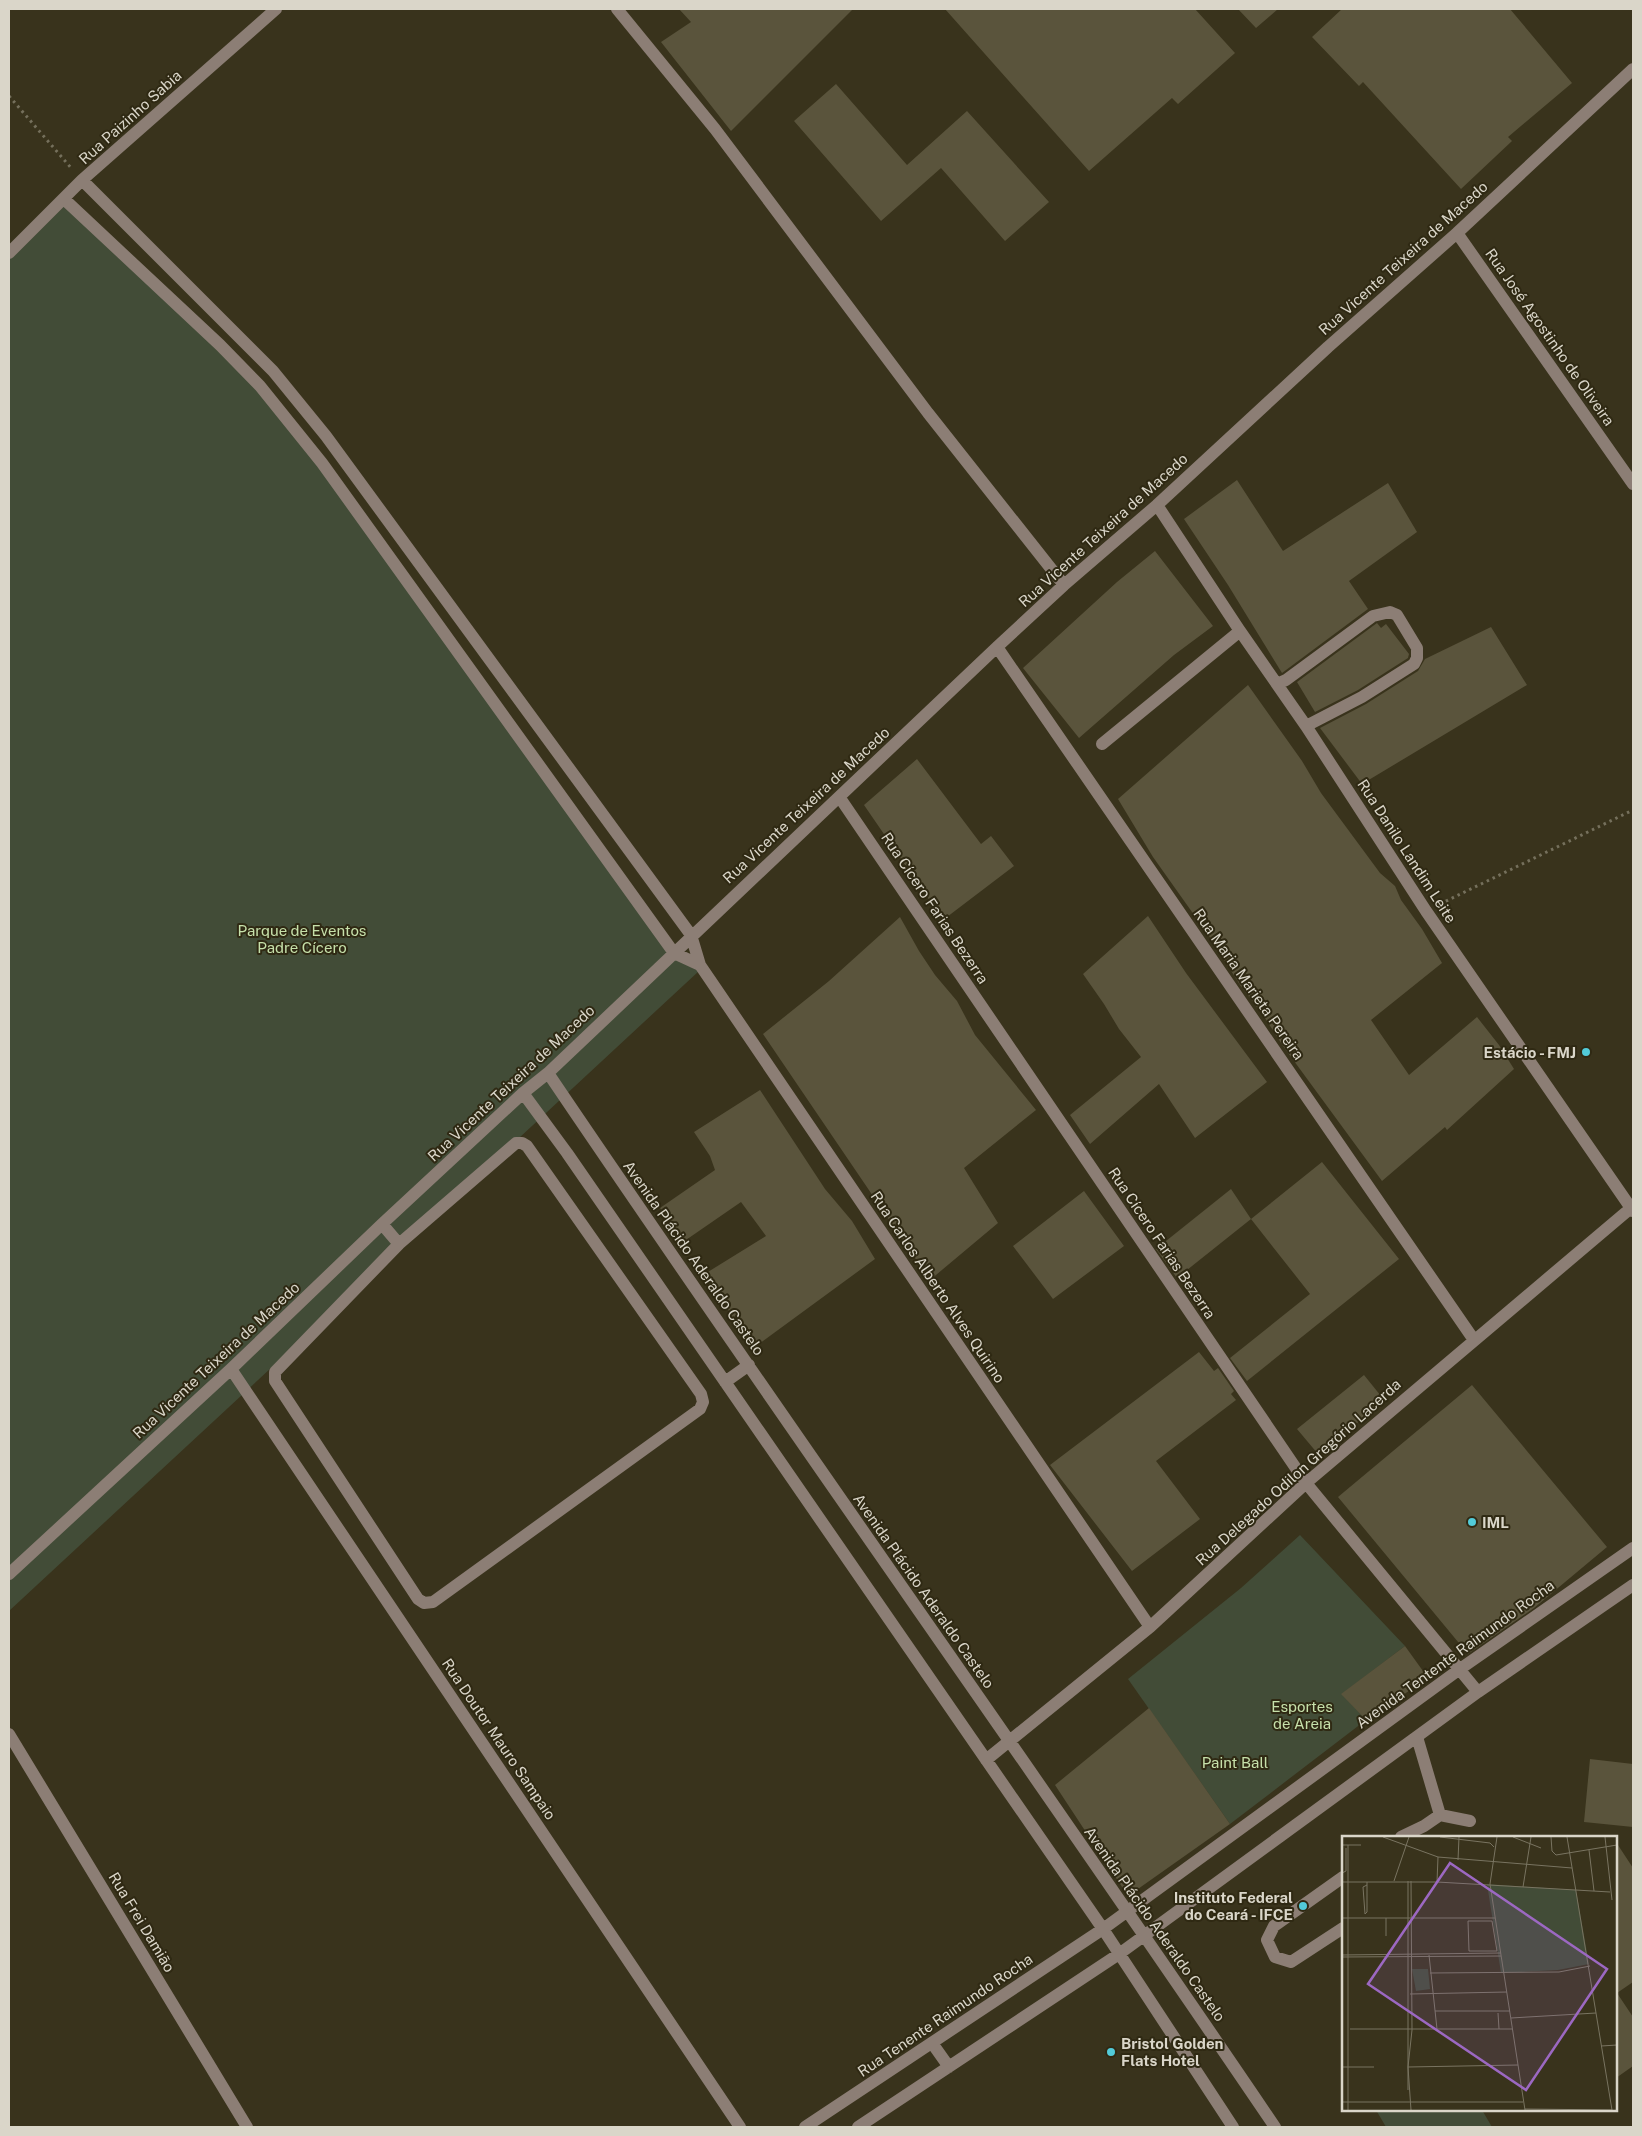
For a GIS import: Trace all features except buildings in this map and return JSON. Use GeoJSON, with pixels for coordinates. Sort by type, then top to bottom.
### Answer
{"type":"FeatureCollection","features":[{"type":"Feature","properties":{"kind":"street","name":"Rua Paizinho Sabia"},"geometry":{"type":"LineString","coordinates":[[9,253],[82,180],[276,9]]}},
{"type":"Feature","properties":{"kind":"street"},"geometry":{"type":"LineString","coordinates":[[617,9],[715,129],[928,412],[1064,586]]}},
{"type":"Feature","properties":{"kind":"street","name":"Rua Vicente Teixeira de Macedo"},"geometry":{"type":"LineString","coordinates":[[9,1574],[231,1369],[382,1224],[523,1093],[548,1073],[691,935],[840,798],[997,647],[1157,506],[1328,347],[1457,233],[1633,69]]}},
{"type":"Feature","properties":{"kind":"street","name":"Rua Carlos Alberto Alves Quirino"},"geometry":{"type":"LineString","coordinates":[[82,180],[273,371],[326,436],[691,935],[700,964],[1150,1627]]}},
{"type":"Feature","properties":{"kind":"street"},"geometry":{"type":"LineString","coordinates":[[64,199],[160,288],[260,386],[322,463],[674,953],[700,964]]}},
{"type":"Feature","properties":{"kind":"street","name":"Rua José Agostinho de Oliveira"},"geometry":{"type":"LineString","coordinates":[[1457,233],[1633,484]]}},
{"type":"Feature","properties":{"kind":"street"},"geometry":{"type":"LineString","coordinates":[[244,370],[258,356]]}},
{"type":"Feature","properties":{"kind":"street","name":"Rua Danilo Landim Leite"},"geometry":{"type":"LineString","coordinates":[[1157,506],[1306,726],[1426,911],[1632,1210]]}},
{"type":"Feature","properties":{"kind":"street"},"geometry":{"type":"LineString","coordinates":[[386,551],[402,539]]}},
{"type":"Feature","properties":{"kind":"street"},"geometry":{"type":"LineString","coordinates":[[1277,684],[1286,680],[1373,616],[1390,612],[1397,616],[1417,648],[1417,658],[1414,664],[1362,697],[1306,726]]}},
{"type":"Feature","properties":{"kind":"street"},"geometry":{"type":"LineString","coordinates":[[1102,744],[1240,631]]}},
{"type":"Feature","properties":{"kind":"street","name":"Rua Maria Marieta Pereira"},"geometry":{"type":"LineString","coordinates":[[997,647],[1474,1340]]}},
{"type":"Feature","properties":{"kind":"street","name":"Rua Cícero Farias Bezerra"},"geometry":{"type":"LineString","coordinates":[[840,798],[1306,1483],[1478,1692]]}},
{"type":"Feature","properties":{"kind":"street","name":"Avenida Plácido Aderaldo Castelo"},"geometry":{"type":"LineString","coordinates":[[548,1073],[1008,1742],[1145,1935],[1275,2127]]}},
{"type":"Feature","properties":{"kind":"street"},"geometry":{"type":"LineString","coordinates":[[523,1093],[567,1153],[986,1760],[1119,1954],[1234,2127]]}},
{"type":"Feature","properties":{"kind":"street"},"geometry":{"type":"LineString","coordinates":[[516,1143],[522,1143],[527,1146],[695,1386],[703,1402],[700,1409],[433,1602],[424,1603],[418,1599],[274,1377],[275,1372],[399,1244],[516,1143]]}},
{"type":"Feature","properties":{"kind":"street","name":"Rua Delegado Odilon Gregório Lacerda"},"geometry":{"type":"LineString","coordinates":[[986,1760],[1150,1627],[1306,1483],[1474,1340],[1632,1210]]}},
{"type":"Feature","properties":{"kind":"street"},"geometry":{"type":"LineString","coordinates":[[382,1224],[399,1244]]}},
{"type":"Feature","properties":{"kind":"street"},"geometry":{"type":"LineString","coordinates":[[725,1382],[749,1365]]}},
{"type":"Feature","properties":{"kind":"street","name":"Rua Doutor Mauro Sampaio"},"geometry":{"type":"LineString","coordinates":[[231,1369],[740,2127]]}},
{"type":"Feature","properties":{"kind":"street","name":"Avenida Tentente Raimundo Rocha"},"geometry":{"type":"LineString","coordinates":[[1102,1929],[1460,1669],[1633,1548]]}},
{"type":"Feature","properties":{"kind":"street"},"geometry":{"type":"LineString","coordinates":[[858,2127],[1119,1954],[1478,1692],[1633,1585]]}},
{"type":"Feature","properties":{"kind":"street","name":"Rua Frei Damião"},"geometry":{"type":"LineString","coordinates":[[9,1734],[247,2127]]}},
{"type":"Feature","properties":{"kind":"street"},"geometry":{"type":"LineString","coordinates":[[1416,1737],[1440,1815]]}},
{"type":"Feature","properties":{"kind":"street"},"geometry":{"type":"LineString","coordinates":[[1440,1815],[1470,1821]]}},
{"type":"Feature","properties":{"kind":"street"},"geometry":{"type":"LineString","coordinates":[[1405,1836],[1422,1832],[1440,1815]]}},
{"type":"Feature","properties":{"kind":"street"},"geometry":{"type":"LineString","coordinates":[[1342,1878],[1274,1926],[1267,1940],[1275,1956],[1291,1962],[1342,1929]]}},
{"type":"Feature","properties":{"kind":"street","name":"Rua Tenente Raimundo Rocha"},"geometry":{"type":"LineString","coordinates":[[805,2127],[1102,1929]]}},
{"type":"Feature","properties":{"kind":"street"},"geometry":{"type":"LineString","coordinates":[[932,2043],[949,2067]]}},
{"type":"Feature","properties":{"kind":"path"},"geometry":{"type":"LineString","coordinates":[[9,96],[82,180]]}},
{"type":"Feature","properties":{"kind":"path"},"geometry":{"type":"LineString","coordinates":[[1426,911],[1633,810]]}},
{"type":"Feature","properties":{"kind":"green space","name":"Parque de Eventos Padre Cícero"},"geometry":{"type":"Polygon","coordinates":[[[64,202],[232,355],[315,456],[659,933],[699,971],[9,1611],[9,254],[64,202]]]}},
{"type":"Feature","properties":{"kind":"green space"},"geometry":{"type":"Polygon","coordinates":[[[1300,1535],[1405,1646],[1342,1694],[1366,1720],[1230,1824],[1128,1679],[1241,1588],[1300,1535]]]}},
{"type":"Feature","properties":{"kind":"green space"},"geometry":{"type":"Polygon","coordinates":[[[1377,2111],[1483,2111],[1492,2127],[1386,2127],[1377,2111]]]}},
{"type":"Feature","properties":{"kind":"place","name":"Estácio - FMJ"},"geometry":{"type":"Point","coordinates":[1586,1052]}},
{"type":"Feature","properties":{"kind":"place","name":"IML"},"geometry":{"type":"Point","coordinates":[1472,1522]}},
{"type":"Feature","properties":{"kind":"place","name":"Instituto Federal do Ceará - IFCE"},"geometry":{"type":"Point","coordinates":[1303,1906]}},
{"type":"Feature","properties":{"kind":"place","name":"Bristol Golden Flats Hotel"},"geometry":{"type":"Point","coordinates":[1111,2052]}},
{"type":"Feature","properties":{"kind":"park label","name":"Esportes de Areia"},"geometry":{"type":"Point","coordinates":[1302,1714]}},
{"type":"Feature","properties":{"kind":"park label","name":"Paint Ball"},"geometry":{"type":"Point","coordinates":[1235,1762]}}]}
